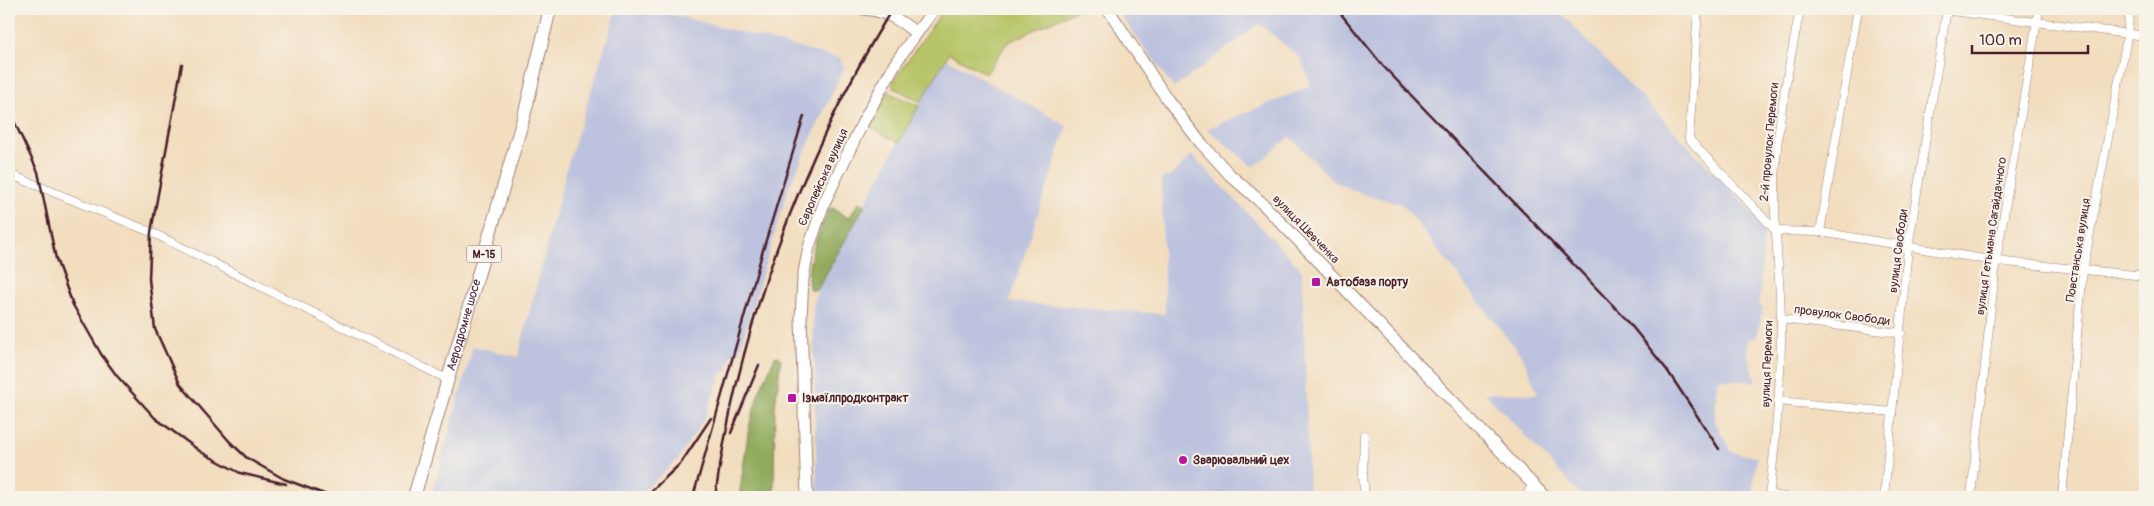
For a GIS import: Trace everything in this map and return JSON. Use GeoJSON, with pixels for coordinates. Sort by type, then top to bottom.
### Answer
{"type":"FeatureCollection","features":[{"type":"Feature","properties":{"kind":"highway","name":"Аеродромне шосе"},"geometry":{"type":"LineString","coordinates":[[414,497],[525,112],[550,9]]}},
{"type":"Feature","properties":{"kind":"main road"},"geometry":{"type":"LineString","coordinates":[[863,9],[877,10],[897,19],[916,33],[934,9]]}},
{"type":"Feature","properties":{"kind":"main road","name":"вулиця Шевченка"},"geometry":{"type":"LineString","coordinates":[[1108,9],[1167,99],[1200,142],[1230,175],[1262,204],[1321,264],[1545,497]]}},
{"type":"Feature","properties":{"kind":"main road","name":"Європейська вулиця"},"geometry":{"type":"LineString","coordinates":[[807,497],[802,319],[803,278],[809,247],[824,204],[863,122],[896,62],[916,33]]}},
{"type":"Feature","properties":{"kind":"street","name":"2-й провулок Перемоги"},"geometry":{"type":"LineString","coordinates":[[1698,9],[1689,140],[1776,231]]}},
{"type":"Feature","properties":{"kind":"street","name":"2-й провулок Перемоги"},"geometry":{"type":"LineString","coordinates":[[1776,231],[1775,188],[1780,125],[1788,59],[1800,9]]}},
{"type":"Feature","properties":{"kind":"street"},"geometry":{"type":"LineString","coordinates":[[1820,232],[1858,9]]}},
{"type":"Feature","properties":{"kind":"street"},"geometry":{"type":"LineString","coordinates":[[1936,9],[2145,36]]}},
{"type":"Feature","properties":{"kind":"street","name":"вулиця Свободи"},"geometry":{"type":"LineString","coordinates":[[1884,497],[1908,248],[1947,9]]}},
{"type":"Feature","properties":{"kind":"street","name":"вулиця Гетьмана Сагайдачного"},"geometry":{"type":"LineString","coordinates":[[1971,497],[1996,262],[2039,9]]}},
{"type":"Feature","properties":{"kind":"street","name":"Повстанська вулиця"},"geometry":{"type":"LineString","coordinates":[[2062,497],[2083,270],[2130,9]]}},
{"type":"Feature","properties":{"kind":"street"},"geometry":{"type":"LineString","coordinates":[[9,174],[151,232],[449,380]]}},
{"type":"Feature","properties":{"kind":"street"},"geometry":{"type":"LineString","coordinates":[[1776,231],[1820,232],[1996,262],[2145,276]]}},
{"type":"Feature","properties":{"kind":"street","name":"вулиця Перемоги"},"geometry":{"type":"LineString","coordinates":[[1770,496],[1778,400],[1781,319],[1776,231]]}},
{"type":"Feature","properties":{"kind":"street","name":"провулок Свободи"},"geometry":{"type":"LineString","coordinates":[[1781,319],[1901,332]]}},
{"type":"Feature","properties":{"kind":"street"},"geometry":{"type":"LineString","coordinates":[[1778,400],[1892,412]]}},
{"type":"Feature","properties":{"kind":"street"},"geometry":{"type":"LineString","coordinates":[[1364,435],[1363,476],[1365,497]]}},
{"type":"Feature","properties":{"kind":"street"},"geometry":{"type":"LineString","coordinates":[[1526,497],[1532,485]]}},
{"type":"Feature","properties":{"kind":"street"},"geometry":{"type":"LineString","coordinates":[[1770,496],[1786,497]]}},
{"type":"Feature","properties":{"kind":"shaded area"},"geometry":{"type":"Polygon","coordinates":[[[617,9],[651,9],[842,59],[841,64],[845,66],[788,189],[738,355],[732,354],[726,372],[722,371],[705,417],[678,459],[648,487],[632,497],[431,497],[473,346],[518,357],[567,167],[617,9]]]}},
{"type":"Feature","properties":{"kind":"shaded area"},"geometry":{"type":"Polygon","coordinates":[[[1116,9],[1557,9],[1764,225],[1759,307],[1763,307],[1757,338],[1748,338],[1748,356],[1756,382],[1718,379],[1716,392],[1715,421],[1731,452],[1757,457],[1752,497],[1583,497],[1485,393],[1538,394],[1524,359],[1402,204],[1368,196],[1335,182],[1290,137],[1254,167],[1207,129],[1311,86],[1301,58],[1259,24],[1174,88],[1116,9]]]}},
{"type":"Feature","properties":{"kind":"shaded area"},"geometry":{"type":"Polygon","coordinates":[[[945,58],[1067,126],[1009,302],[1165,314],[1161,178],[1170,177],[1192,155],[1302,270],[1309,497],[817,497],[813,309],[817,290],[945,58]]]}},
{"type":"Feature","properties":{"kind":"green space"},"geometry":{"type":"Polygon","coordinates":[[[944,9],[1078,9],[1007,43],[986,74],[949,53],[921,102],[894,88],[892,83],[944,9]]]}},
{"type":"Feature","properties":{"kind":"green space"},"geometry":{"type":"Polygon","coordinates":[[[888,92],[919,106],[899,143],[869,126],[888,92]]]}},
{"type":"Feature","properties":{"kind":"green space"},"geometry":{"type":"Polygon","coordinates":[[[859,202],[865,205],[817,290],[810,290],[808,272],[810,261],[829,209],[833,208],[849,218],[859,202]]]}},
{"type":"Feature","properties":{"kind":"green space"},"geometry":{"type":"Polygon","coordinates":[[[779,356],[781,360],[775,407],[774,497],[739,497],[749,427],[759,392],[775,357],[779,356]]]}},
{"type":"Feature","properties":{"kind":"railway"},"geometry":{"type":"LineString","coordinates":[[715,497],[726,432],[740,369],[758,306],[779,244],[829,124],[859,66],[892,9]]}},
{"type":"Feature","properties":{"kind":"railway"},"geometry":{"type":"LineString","coordinates":[[1337,9],[1383,66],[1626,319],[1667,370],[1719,449]]}},
{"type":"Feature","properties":{"kind":"railway"},"geometry":{"type":"LineString","coordinates":[[182,64],[151,232],[149,279],[155,329],[180,384],[230,442],[247,458],[284,479],[332,497]]}},
{"type":"Feature","properties":{"kind":"railway"},"geometry":{"type":"LineString","coordinates":[[693,497],[763,250],[804,116]]}},
{"type":"Feature","properties":{"kind":"railway"},"geometry":{"type":"LineString","coordinates":[[13,119],[38,172],[56,259],[73,305],[101,354],[117,376],[155,418],[201,452],[240,473],[286,484]]}},
{"type":"Feature","properties":{"kind":"railway"},"geometry":{"type":"LineString","coordinates":[[731,433],[759,365]]}},
{"type":"Feature","properties":{"kind":"railway"},"geometry":{"type":"LineString","coordinates":[[645,497],[681,463],[711,418]]}},
{"type":"Feature","properties":{"kind":"place","name":"Автобаза порту"},"geometry":{"type":"Point","coordinates":[1316,282]}},
{"type":"Feature","properties":{"kind":"place","name":"Ізмаїлпродконтракт"},"geometry":{"type":"Point","coordinates":[792,398]}},
{"type":"Feature","properties":{"kind":"place","name":"Зварювальний цех"},"geometry":{"type":"Point","coordinates":[1183,460]}}]}
